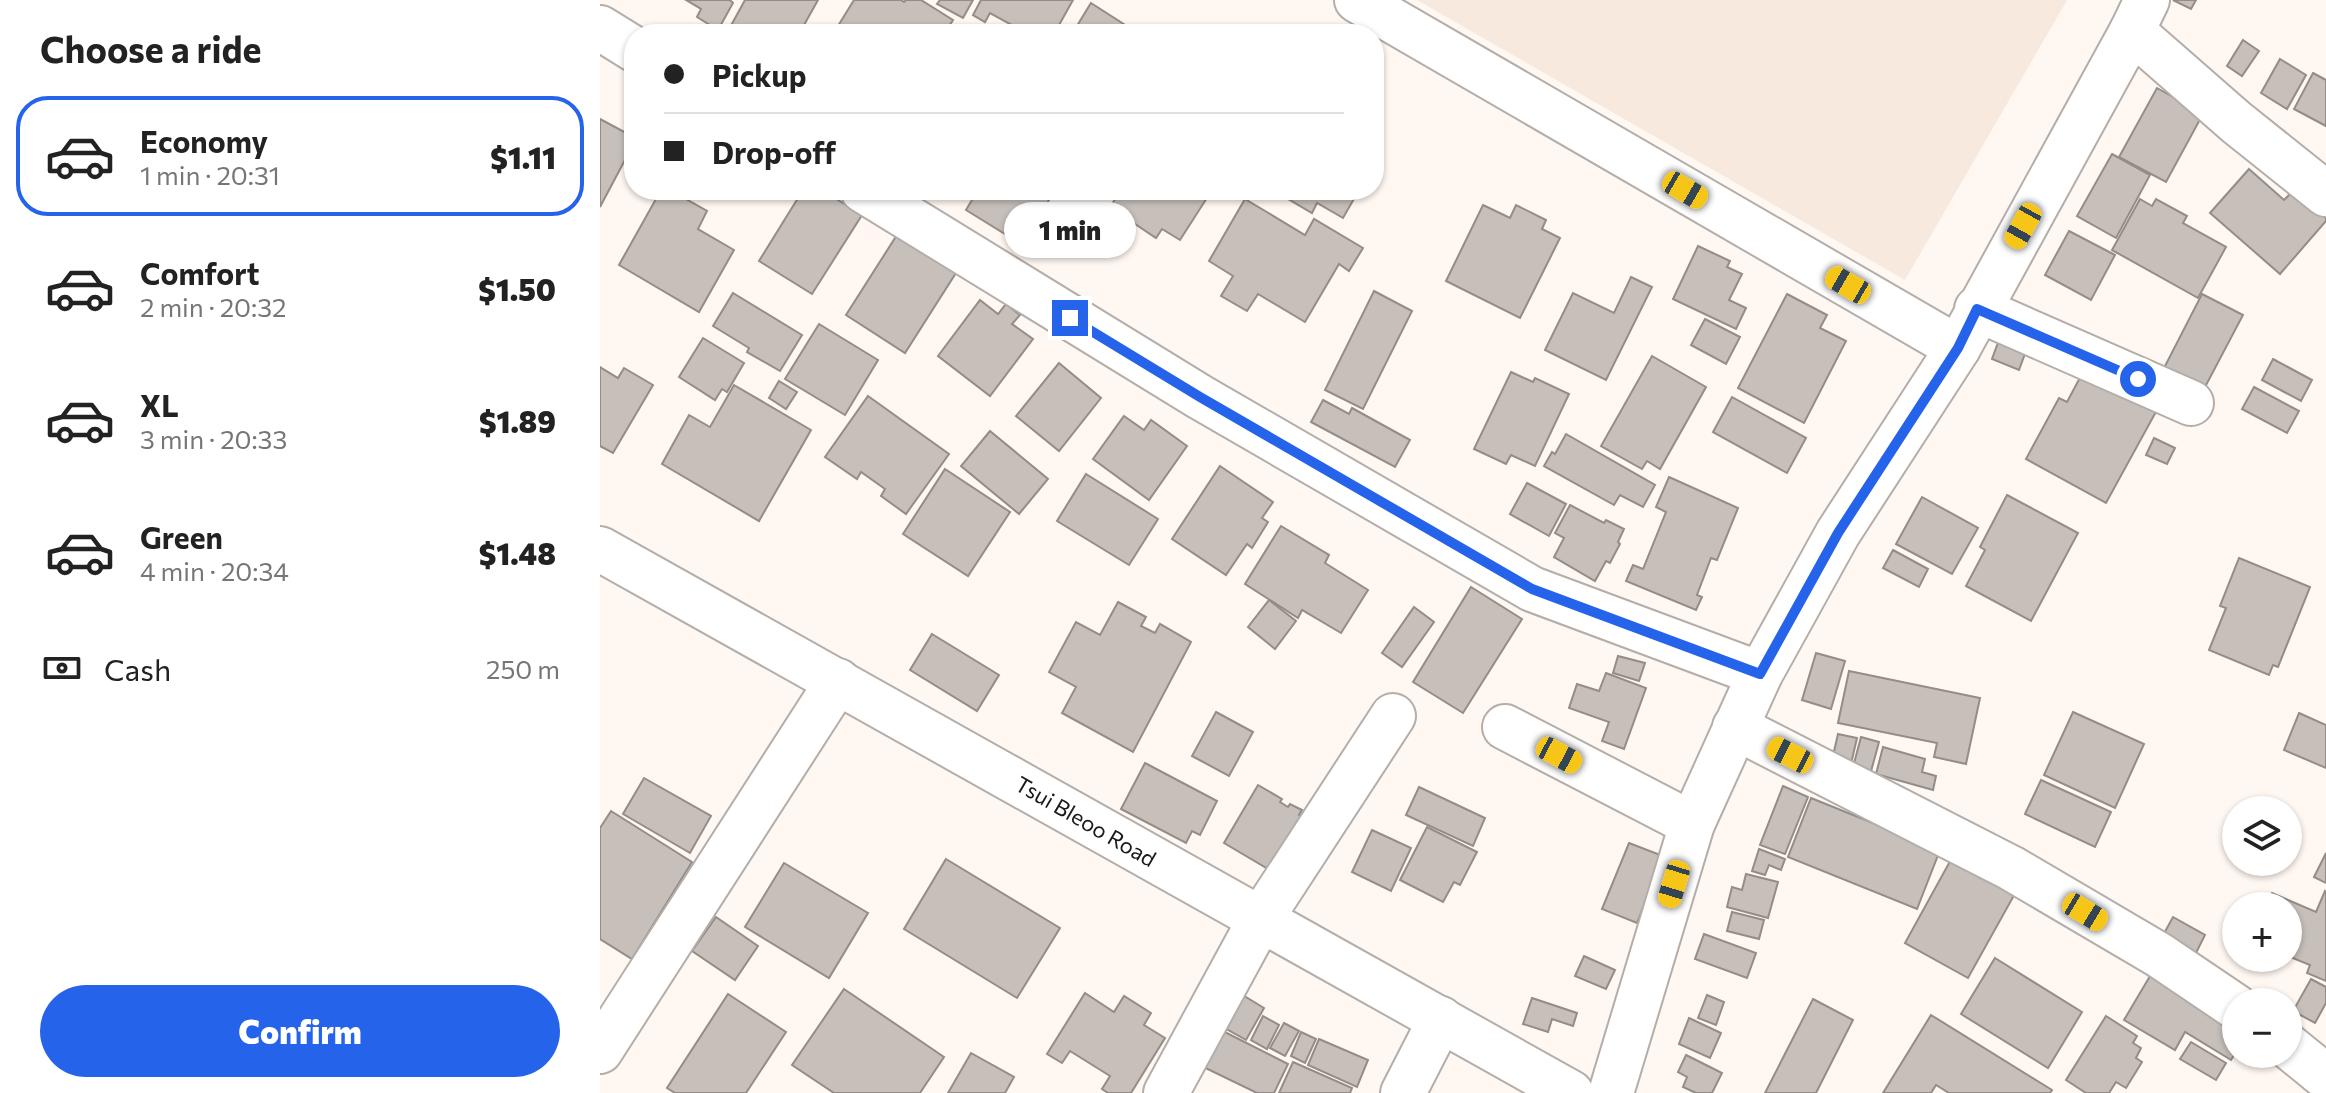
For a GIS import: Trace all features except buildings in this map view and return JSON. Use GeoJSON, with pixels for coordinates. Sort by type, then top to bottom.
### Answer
{"type":"FeatureCollection","features":[{"type":"Feature","properties":{"kind":"street"},"geometry":{"type":"LineString","coordinates":[[1357,0],[1958,348]]}},
{"type":"Feature","properties":{"kind":"street"},"geometry":{"type":"LineString","coordinates":[[1611,1093],[1692,824],[1760,674],[1838,533],[1958,348],[2139,16],[2236,122],[2326,194]]}},
{"type":"Feature","properties":{"kind":"street"},"geometry":{"type":"LineString","coordinates":[[600,28],[624,43]]}},
{"type":"Feature","properties":{"kind":"street"},"geometry":{"type":"LineString","coordinates":[[879,200],[1200,397],[1532,589],[1760,674]]}},
{"type":"Feature","properties":{"kind":"street"},"geometry":{"type":"LineString","coordinates":[[1977,309],[2191,403]]}},
{"type":"Feature","properties":{"kind":"street","name":"Tsui Bleoo Road"},"geometry":{"type":"LineString","coordinates":[[600,549],[1571,1093]]}},
{"type":"Feature","properties":{"kind":"street"},"geometry":{"type":"LineString","coordinates":[[600,1051],[838,681]]}},
{"type":"Feature","properties":{"kind":"street"},"geometry":{"type":"LineString","coordinates":[[1166,1093],[1260,920],[1393,716]]}},
{"type":"Feature","properties":{"kind":"street"},"geometry":{"type":"LineString","coordinates":[[1505,727],[1692,824]]}},
{"type":"Feature","properties":{"kind":"street"},"geometry":{"type":"LineString","coordinates":[[1735,727],[2011,868],[2159,955],[2222,998]]}},
{"type":"Feature","properties":{"kind":"street"},"geometry":{"type":"LineString","coordinates":[[1403,1093],[1441,1019]]}},
{"type":"Feature","properties":{"kind":"street"},"geometry":{"type":"LineString","coordinates":[[2302,1057],[2326,1077]]}},
{"type":"Feature","properties":{"kind":"shaded area"},"geometry":{"type":"Polygon","coordinates":[[[1417,0],[2067,0],[1905,280],[1417,0]]]}},
{"type":"Feature","properties":{"kind":"route"},"geometry":{"type":"LineString","coordinates":[[1070,318],[1532,589],[1760,674],[1838,533],[1958,348],[1977,309],[2138,379]]}}]}
